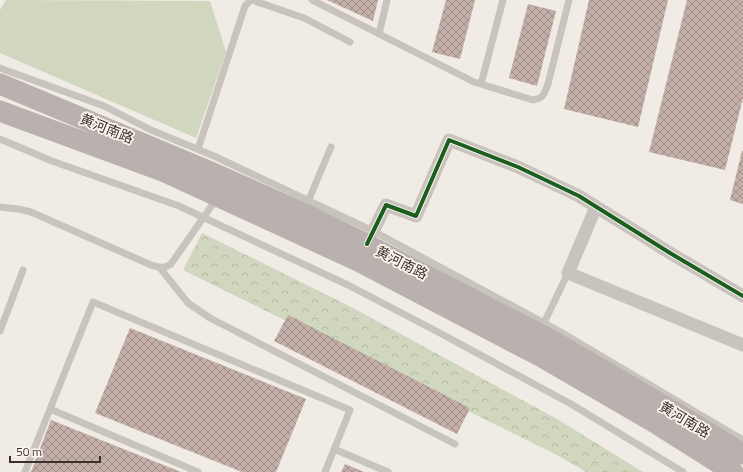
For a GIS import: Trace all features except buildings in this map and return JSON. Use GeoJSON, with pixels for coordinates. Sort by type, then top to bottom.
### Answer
{"type":"FeatureCollection","features":[{"type":"Feature","properties":{"kind":"main road","name":"黄河南路"},"geometry":{"type":"LineString","coordinates":[[0,84],[153,147],[305,207],[370,238],[541,328],[743,454]]}},
{"type":"Feature","properties":{"kind":"main road","name":"黄河南路"},"geometry":{"type":"LineString","coordinates":[[0,111],[165,172],[358,261],[540,356],[657,424],[733,472]]}},
{"type":"Feature","properties":{"kind":"street"},"geometry":{"type":"LineString","coordinates":[[370,238],[386,205],[416,216],[449,140],[518,167],[579,196],[670,254],[743,296]]}},
{"type":"Feature","properties":{"kind":"street"},"geometry":{"type":"LineString","coordinates":[[596,207],[568,273],[743,345]]}},
{"type":"Feature","properties":{"kind":"lane"},"geometry":{"type":"LineString","coordinates":[[198,149],[245,6],[252,0],[304,18],[350,42]]}},
{"type":"Feature","properties":{"kind":"lane"},"geometry":{"type":"LineString","coordinates":[[312,0],[474,82],[533,100],[541,98],[545,93],[569,0]]}},
{"type":"Feature","properties":{"kind":"lane"},"geometry":{"type":"LineString","coordinates":[[379,34],[387,0]]}},
{"type":"Feature","properties":{"kind":"lane"},"geometry":{"type":"LineString","coordinates":[[482,84],[503,0]]}},
{"type":"Feature","properties":{"kind":"lane"},"geometry":{"type":"LineString","coordinates":[[0,68],[104,106],[151,130],[198,149],[305,207],[331,147]]}},
{"type":"Feature","properties":{"kind":"lane"},"geometry":{"type":"LineString","coordinates":[[0,139],[52,161],[179,206],[348,285],[571,404],[682,472]]}},
{"type":"Feature","properties":{"kind":"lane"},"geometry":{"type":"LineString","coordinates":[[0,207],[30,212],[151,265],[166,268],[171,264],[219,196]]}},
{"type":"Feature","properties":{"kind":"lane"},"geometry":{"type":"LineString","coordinates":[[160,268],[188,303],[210,318],[455,444]]}},
{"type":"Feature","properties":{"kind":"lane"},"geometry":{"type":"LineString","coordinates":[[0,331],[23,270]]}},
{"type":"Feature","properties":{"kind":"lane"},"geometry":{"type":"LineString","coordinates":[[568,273],[541,328],[743,440]]}},
{"type":"Feature","properties":{"kind":"lane"},"geometry":{"type":"LineString","coordinates":[[25,472],[93,302],[350,410],[325,472]]}},
{"type":"Feature","properties":{"kind":"lane"},"geometry":{"type":"LineString","coordinates":[[50,409],[198,472]]}},
{"type":"Feature","properties":{"kind":"lane"},"geometry":{"type":"LineString","coordinates":[[334,449],[388,472]]}},
{"type":"Feature","properties":{"kind":"green space"},"geometry":{"type":"Polygon","coordinates":[[[6,0],[210,1],[226,52],[196,138],[0,53],[0,10],[6,0]]]}},
{"type":"Feature","properties":{"kind":"green space"},"geometry":{"type":"Polygon","coordinates":[[[202,233],[353,308],[557,419],[643,472],[586,472],[555,454],[183,270],[202,233]]]}},
{"type":"Feature","properties":{"kind":"cycle path"},"geometry":{"type":"LineString","coordinates":[[367,244],[386,205],[416,216],[449,140],[518,167],[579,196],[670,253],[743,296]]}}]}
